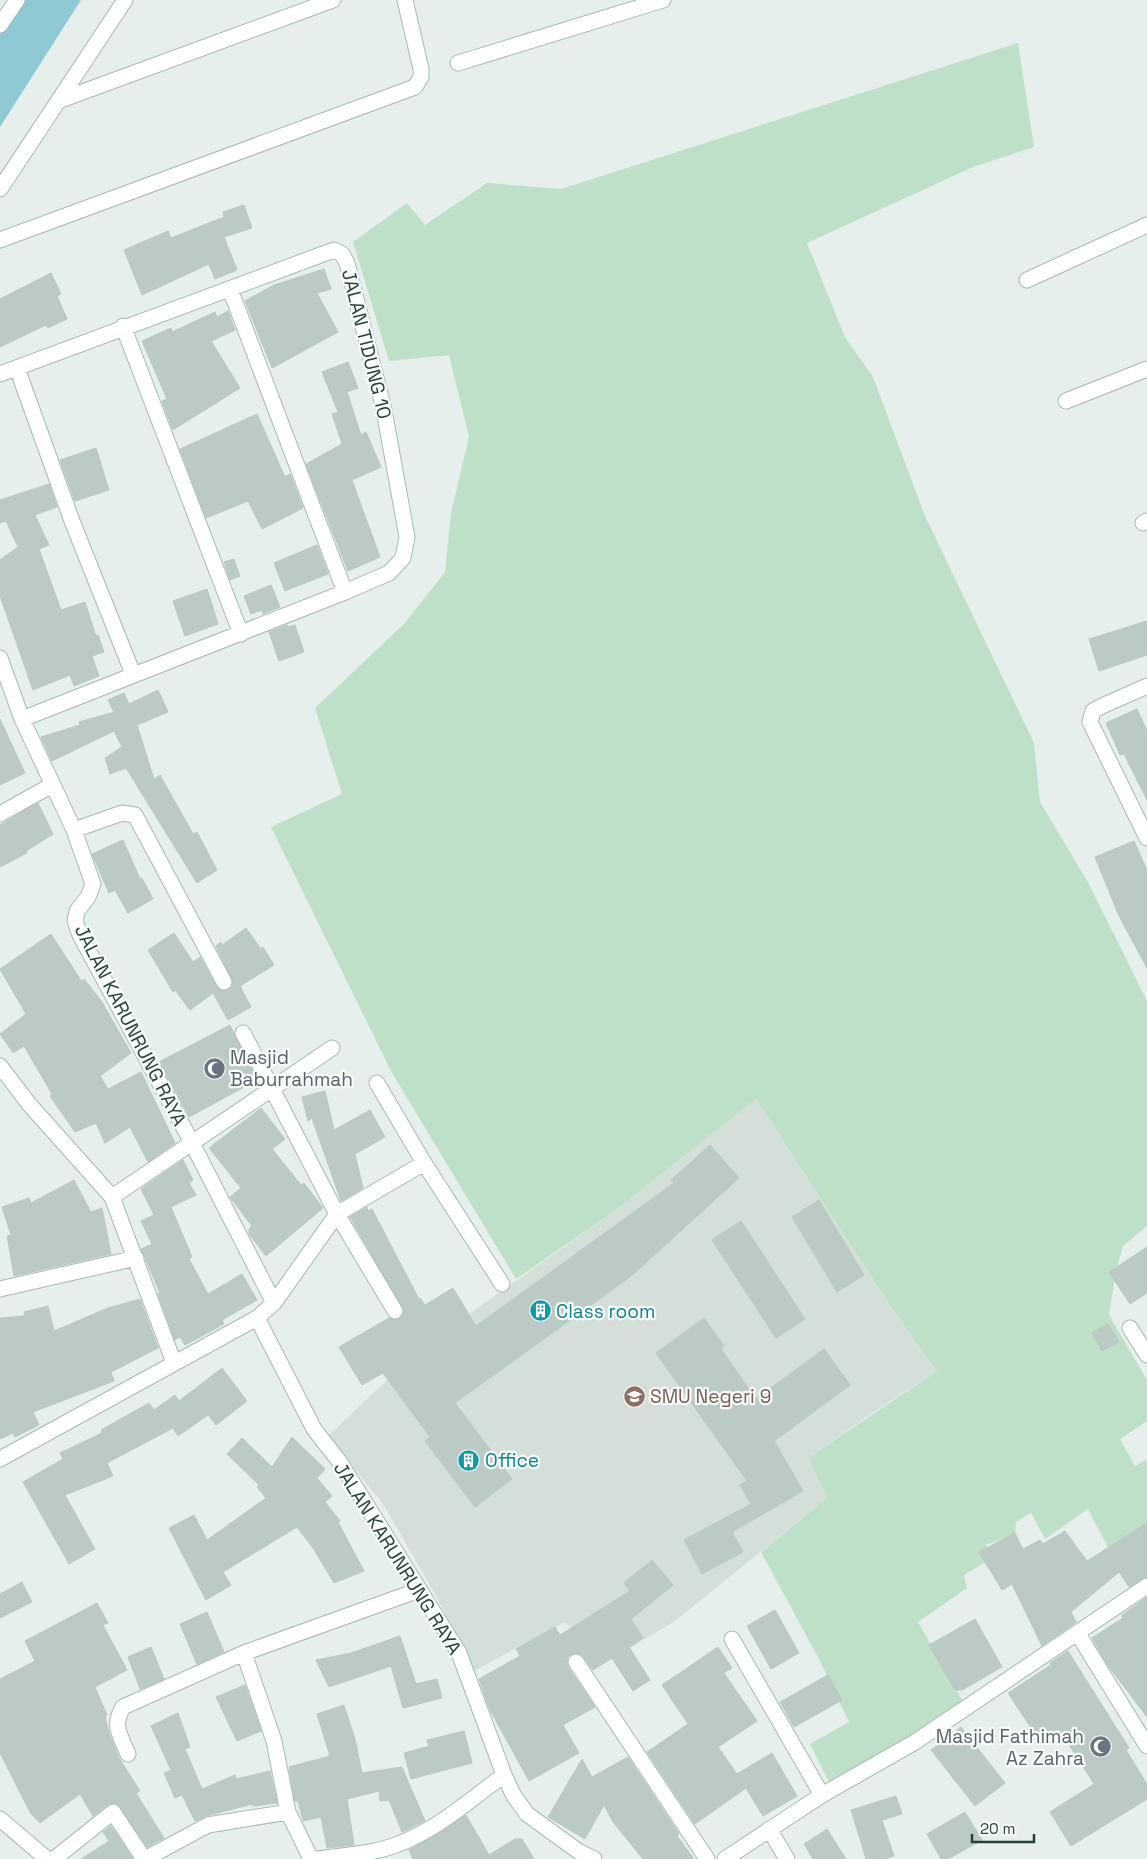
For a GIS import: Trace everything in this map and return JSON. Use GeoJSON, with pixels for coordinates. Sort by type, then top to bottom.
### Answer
{"type":"FeatureCollection","features":[{"type":"Feature","properties":{"kind":"street"},"geometry":{"type":"LineString","coordinates":[[0,25],[17,0]]}},
{"type":"Feature","properties":{"kind":"street"},"geometry":{"type":"LineString","coordinates":[[0,189],[125,0]]}},
{"type":"Feature","properties":{"kind":"street"},"geometry":{"type":"LineString","coordinates":[[58,101],[333,0]]}},
{"type":"Feature","properties":{"kind":"street"},"geometry":{"type":"LineString","coordinates":[[0,240],[415,87],[421,77],[421,69],[405,0]]}},
{"type":"Feature","properties":{"kind":"street"},"geometry":{"type":"LineString","coordinates":[[458,63],[663,0]]}},
{"type":"Feature","properties":{"kind":"street"},"geometry":{"type":"LineString","coordinates":[[1028,280],[1147,225]]}},
{"type":"Feature","properties":{"kind":"street","name":"JALAN TIDUNG 10"},"geometry":{"type":"LineString","coordinates":[[0,374],[123,326],[334,250],[342,254],[347,263],[384,410],[407,537],[403,558],[389,573],[241,634],[133,674],[22,719]]}},
{"type":"Feature","properties":{"kind":"street"},"geometry":{"type":"LineString","coordinates":[[230,288],[345,592]]}},
{"type":"Feature","properties":{"kind":"street"},"geometry":{"type":"LineString","coordinates":[[123,326],[241,634]]}},
{"type":"Feature","properties":{"kind":"street"},"geometry":{"type":"LineString","coordinates":[[17,368],[72,521],[133,674]]}},
{"type":"Feature","properties":{"kind":"street"},"geometry":{"type":"LineString","coordinates":[[1066,401],[1147,369]]}},
{"type":"Feature","properties":{"kind":"street","name":"JALAN KARUNRUNG RAYA"},"geometry":{"type":"LineString","coordinates":[[0,658],[22,719],[74,830],[93,884],[88,897],[77,911],[75,921],[80,934],[192,1143],[274,1304]]}},
{"type":"Feature","properties":{"kind":"street"},"geometry":{"type":"LineString","coordinates":[[1146,834],[1090,722],[1093,711],[1147,686]]}},
{"type":"Feature","properties":{"kind":"street"},"geometry":{"type":"LineString","coordinates":[[0,814],[52,785]]}},
{"type":"Feature","properties":{"kind":"street"},"geometry":{"type":"LineString","coordinates":[[74,830],[122,813],[135,815],[224,982]]}},
{"type":"Feature","properties":{"kind":"street"},"geometry":{"type":"LineString","coordinates":[[243,1033],[337,1214],[395,1310]]}},
{"type":"Feature","properties":{"kind":"street"},"geometry":{"type":"LineString","coordinates":[[112,1197],[332,1048]]}},
{"type":"Feature","properties":{"kind":"street"},"geometry":{"type":"LineString","coordinates":[[0,1066],[29,1104],[112,1197],[174,1363]]}},
{"type":"Feature","properties":{"kind":"street"},"geometry":{"type":"LineString","coordinates":[[377,1083],[424,1162],[502,1284]]}},
{"type":"Feature","properties":{"kind":"street"},"geometry":{"type":"LineString","coordinates":[[0,1459],[257,1318],[274,1304],[337,1214],[424,1162]]}},
{"type":"Feature","properties":{"kind":"street"},"geometry":{"type":"LineString","coordinates":[[0,1289],[136,1258]]}},
{"type":"Feature","properties":{"kind":"street","name":"JALAN KARUNRUNG RAYA"},"geometry":{"type":"LineString","coordinates":[[257,1318],[314,1429],[339,1461],[459,1653],[504,1775],[527,1814],[572,1855],[594,1859]]}},
{"type":"Feature","properties":{"kind":"street"},"geometry":{"type":"LineString","coordinates":[[1130,1328],[1147,1355]]}},
{"type":"Feature","properties":{"kind":"street"},"geometry":{"type":"LineString","coordinates":[[725,1859],[822,1794],[915,1742],[1147,1586]]}},
{"type":"Feature","properties":{"kind":"street"},"geometry":{"type":"LineString","coordinates":[[128,1754],[116,1724],[117,1717],[123,1706],[244,1653],[419,1590]]}},
{"type":"Feature","properties":{"kind":"street"},"geometry":{"type":"LineString","coordinates":[[1078,1634],[1146,1741]]}},
{"type":"Feature","properties":{"kind":"street"},"geometry":{"type":"LineString","coordinates":[[732,1639],[822,1794]]}},
{"type":"Feature","properties":{"kind":"street"},"geometry":{"type":"LineString","coordinates":[[244,1653],[274,1741],[288,1812],[311,1859]]}},
{"type":"Feature","properties":{"kind":"street"},"geometry":{"type":"LineString","coordinates":[[576,1662],[707,1859]]}},
{"type":"Feature","properties":{"kind":"street"},"geometry":{"type":"LineString","coordinates":[[318,1859],[373,1851],[399,1844],[428,1831],[504,1775]]}},
{"type":"Feature","properties":{"kind":"street"},"geometry":{"type":"LineString","coordinates":[[54,1859],[113,1812],[145,1859],[208,1824],[288,1812]]}},
{"type":"Feature","properties":{"kind":"street"},"geometry":{"type":"LineString","coordinates":[[0,1819],[47,1859]]}},
{"type":"Feature","properties":{"kind":"street"},"geometry":{"type":"LineString","coordinates":[[769,1829],[787,1859]]}},
{"type":"Feature","properties":{"kind":"shaded area","name":"SMU Negeri 9"},"geometry":{"type":"Polygon","coordinates":[[[756,1099],[889,1304],[937,1371],[875,1411],[808,1458],[827,1498],[675,1621],[598,1667],[578,1636],[565,1622],[474,1671],[435,1594],[383,1504],[328,1436],[385,1382],[403,1361],[613,1212],[756,1099]]]}},
{"type":"Feature","properties":{"kind":"green space"},"geometry":{"type":"Polygon","coordinates":[[[1018,43],[1034,147],[973,167],[807,243],[845,337],[873,377],[925,516],[1034,743],[1040,802],[1089,884],[1147,1001],[1147,1226],[1123,1246],[1116,1271],[1109,1315],[1147,1380],[1147,1421],[1120,1439],[1135,1466],[1147,1459],[1147,1533],[1112,1555],[1088,1509],[1045,1539],[1031,1513],[1016,1522],[1015,1534],[986,1545],[992,1558],[964,1575],[967,1588],[918,1622],[965,1705],[832,1788],[810,1744],[849,1722],[820,1661],[761,1552],[827,1498],[808,1458],[937,1371],[889,1304],[756,1099],[613,1212],[516,1279],[392,1073],[271,827],[342,794],[315,708],[404,624],[445,572],[451,513],[469,437],[449,355],[389,361],[353,242],[407,203],[425,225],[487,183],[561,189],[1018,43]]]}},
{"type":"Feature","properties":{"kind":"water"},"geometry":{"type":"Polygon","coordinates":[[[23,0],[81,0],[0,127],[0,34],[23,0]]]}},
{"type":"Feature","properties":{"kind":"building"},"geometry":{"type":"Polygon","coordinates":[[[244,205],[252,228],[224,237],[237,270],[215,279],[209,264],[142,295],[124,250],[168,231],[171,238],[224,217],[223,212],[244,205]]]}},
{"type":"Feature","properties":{"kind":"building"},"geometry":{"type":"Polygon","coordinates":[[[324,269],[331,289],[317,293],[338,332],[272,368],[245,301],[274,285],[324,269]]]}},
{"type":"Feature","properties":{"kind":"building"},"geometry":{"type":"Polygon","coordinates":[[[51,273],[61,294],[57,296],[67,319],[48,328],[46,325],[0,347],[0,299],[51,273]]]}},
{"type":"Feature","properties":{"kind":"building"},"geometry":{"type":"Polygon","coordinates":[[[228,311],[235,330],[211,341],[240,388],[173,430],[162,401],[167,399],[142,341],[171,328],[172,332],[215,312],[217,317],[228,311]]]}},
{"type":"Feature","properties":{"kind":"building"},"geometry":{"type":"Polygon","coordinates":[[[348,362],[358,388],[347,392],[361,435],[366,432],[381,467],[352,480],[380,557],[348,571],[306,464],[342,444],[332,414],[338,412],[322,372],[348,362]]]}},
{"type":"Feature","properties":{"kind":"building"},"geometry":{"type":"Polygon","coordinates":[[[257,414],[285,477],[290,474],[303,508],[262,529],[248,501],[206,518],[180,449],[257,414]]]}},
{"type":"Feature","properties":{"kind":"building"},"geometry":{"type":"Polygon","coordinates":[[[96,448],[109,490],[75,501],[60,460],[96,448]]]}},
{"type":"Feature","properties":{"kind":"building"},"geometry":{"type":"Polygon","coordinates":[[[49,484],[57,507],[35,515],[49,545],[39,549],[61,610],[85,602],[96,636],[98,635],[104,652],[92,656],[99,676],[74,686],[70,675],[33,690],[0,596],[0,560],[18,547],[6,521],[0,523],[0,500],[49,484]]]}},
{"type":"Feature","properties":{"kind":"building"},"geometry":{"type":"Polygon","coordinates":[[[317,545],[328,574],[285,591],[274,563],[317,545]]]}},
{"type":"Feature","properties":{"kind":"building"},"geometry":{"type":"Polygon","coordinates":[[[234,559],[240,576],[230,580],[224,562],[234,559]]]}},
{"type":"Feature","properties":{"kind":"building"},"geometry":{"type":"Polygon","coordinates":[[[271,585],[280,607],[263,614],[262,610],[251,614],[244,596],[271,585]]]}},
{"type":"Feature","properties":{"kind":"building"},"geometry":{"type":"Polygon","coordinates":[[[207,589],[218,624],[185,636],[173,601],[207,589]]]}},
{"type":"Feature","properties":{"kind":"building"},"geometry":{"type":"Polygon","coordinates":[[[1147,621],[1147,655],[1099,671],[1089,639],[1147,621]]]}},
{"type":"Feature","properties":{"kind":"building"},"geometry":{"type":"Polygon","coordinates":[[[287,625],[288,627],[295,625],[304,652],[279,661],[269,632],[287,625]]]}},
{"type":"Feature","properties":{"kind":"building"},"geometry":{"type":"Polygon","coordinates":[[[158,690],[168,712],[137,725],[154,779],[160,775],[193,834],[197,832],[217,870],[197,883],[126,768],[110,774],[105,758],[122,747],[114,731],[52,761],[41,737],[80,725],[79,722],[114,712],[108,700],[124,693],[129,704],[158,690]]]}},
{"type":"Feature","properties":{"kind":"building"},"geometry":{"type":"Polygon","coordinates":[[[1137,709],[1147,731],[1147,800],[1124,754],[1120,755],[1106,723],[1137,709]]]}},
{"type":"Feature","properties":{"kind":"building"},"geometry":{"type":"Polygon","coordinates":[[[0,719],[25,773],[0,785],[0,719]]]}},
{"type":"Feature","properties":{"kind":"building"},"geometry":{"type":"Polygon","coordinates":[[[38,803],[53,834],[26,851],[27,853],[0,867],[0,825],[38,803]]]}},
{"type":"Feature","properties":{"kind":"building"},"geometry":{"type":"Polygon","coordinates":[[[123,840],[140,879],[142,878],[153,899],[128,913],[115,890],[109,893],[92,854],[123,840]]]}},
{"type":"Feature","properties":{"kind":"building"},"geometry":{"type":"Polygon","coordinates":[[[1134,841],[1147,870],[1147,968],[1119,916],[1095,857],[1134,841]]]}},
{"type":"Feature","properties":{"kind":"building"},"geometry":{"type":"Polygon","coordinates":[[[246,928],[261,949],[263,947],[274,965],[240,986],[251,1007],[228,1020],[213,993],[190,1010],[175,990],[173,992],[148,950],[174,933],[193,962],[200,957],[216,986],[224,991],[232,987],[233,982],[216,946],[221,942],[222,945],[246,928]]]}},
{"type":"Feature","properties":{"kind":"building"},"geometry":{"type":"Polygon","coordinates":[[[51,934],[82,982],[84,979],[102,1002],[131,1053],[100,1076],[108,1089],[141,1072],[175,1143],[148,1162],[130,1127],[105,1143],[96,1123],[75,1132],[50,1096],[52,1094],[24,1046],[13,1053],[0,1034],[26,1014],[0,969],[51,934]]]}},
{"type":"Feature","properties":{"kind":"building","name":"Masjid Baburrahmah"},"geometry":{"type":"Polygon","coordinates":[[[230,1025],[257,1080],[189,1117],[159,1062],[230,1025]]]}},
{"type":"Feature","properties":{"kind":"building"},"geometry":{"type":"Polygon","coordinates":[[[325,1091],[334,1130],[370,1110],[385,1137],[355,1154],[363,1188],[341,1201],[312,1118],[308,1121],[302,1097],[325,1091]]]}},
{"type":"Feature","properties":{"kind":"building"},"geometry":{"type":"Polygon","coordinates":[[[261,1108],[285,1139],[272,1149],[301,1185],[304,1183],[323,1208],[266,1256],[249,1234],[249,1229],[252,1226],[230,1197],[241,1188],[209,1148],[261,1108]]]}},
{"type":"Feature","properties":{"kind":"building"},"geometry":{"type":"Polygon","coordinates":[[[710,1145],[739,1178],[630,1277],[455,1403],[512,1479],[475,1507],[425,1441],[430,1437],[383,1373],[362,1385],[339,1347],[389,1318],[399,1319],[404,1311],[350,1217],[367,1207],[368,1211],[372,1209],[419,1299],[425,1305],[453,1288],[476,1326],[674,1183],[671,1180],[710,1145]]]}},
{"type":"Feature","properties":{"kind":"building"},"geometry":{"type":"Polygon","coordinates":[[[183,1160],[193,1180],[189,1183],[196,1195],[171,1207],[192,1257],[189,1259],[208,1294],[242,1274],[257,1300],[222,1320],[224,1324],[185,1345],[180,1337],[175,1340],[158,1294],[160,1293],[141,1249],[152,1244],[141,1221],[154,1215],[141,1189],[183,1160]]]}},
{"type":"Feature","properties":{"kind":"building"},"geometry":{"type":"Polygon","coordinates":[[[74,1180],[91,1212],[102,1208],[111,1254],[14,1276],[7,1236],[11,1235],[2,1207],[29,1198],[31,1203],[74,1180]]]}},
{"type":"Feature","properties":{"kind":"building"},"geometry":{"type":"Polygon","coordinates":[[[819,1200],[864,1275],[837,1292],[792,1217],[819,1200]]]}},
{"type":"Feature","properties":{"kind":"building"},"geometry":{"type":"Polygon","coordinates":[[[741,1221],[805,1319],[776,1338],[712,1240],[741,1221]]]}},
{"type":"Feature","properties":{"kind":"building"},"geometry":{"type":"Polygon","coordinates":[[[1147,1247],[1147,1293],[1130,1304],[1109,1272],[1147,1247]]]}},
{"type":"Feature","properties":{"kind":"building"},"geometry":{"type":"Polygon","coordinates":[[[140,1299],[158,1348],[111,1372],[114,1381],[33,1412],[39,1425],[15,1437],[13,1433],[0,1439],[0,1318],[25,1316],[24,1312],[48,1306],[54,1331],[108,1308],[140,1299]]]}},
{"type":"Feature","properties":{"kind":"building"},"geometry":{"type":"Polygon","coordinates":[[[704,1318],[724,1346],[721,1349],[756,1399],[824,1349],[850,1385],[774,1441],[803,1491],[732,1532],[743,1552],[702,1574],[684,1540],[751,1504],[740,1485],[747,1481],[656,1353],[704,1318]]]}},
{"type":"Feature","properties":{"kind":"building"},"geometry":{"type":"Polygon","coordinates":[[[1108,1324],[1119,1342],[1102,1351],[1092,1333],[1108,1324]]]}},
{"type":"Feature","properties":{"kind":"building"},"geometry":{"type":"Polygon","coordinates":[[[222,1368],[247,1401],[216,1425],[208,1415],[178,1436],[173,1428],[107,1463],[113,1476],[65,1495],[95,1549],[69,1564],[23,1482],[63,1459],[60,1453],[102,1433],[101,1430],[149,1403],[154,1410],[175,1395],[179,1401],[222,1368]]]}},
{"type":"Feature","properties":{"kind":"building"},"geometry":{"type":"Polygon","coordinates":[[[292,1437],[325,1469],[317,1478],[332,1496],[325,1502],[340,1521],[338,1522],[364,1571],[334,1583],[313,1548],[297,1527],[223,1572],[231,1585],[206,1600],[169,1528],[194,1515],[207,1540],[266,1498],[257,1487],[259,1485],[227,1454],[242,1438],[272,1467],[292,1437]]]}},
{"type":"Feature","properties":{"kind":"building"},"geometry":{"type":"Polygon","coordinates":[[[1147,1523],[1147,1577],[1129,1587],[1119,1572],[1071,1612],[1076,1622],[1042,1646],[1012,1584],[1002,1590],[979,1552],[1015,1533],[1023,1549],[1040,1540],[1043,1544],[1065,1531],[1087,1561],[1147,1523]]]}},
{"type":"Feature","properties":{"kind":"building"},"geometry":{"type":"Polygon","coordinates":[[[652,1560],[673,1585],[631,1619],[643,1638],[629,1647],[650,1680],[633,1691],[612,1658],[593,1670],[581,1654],[570,1655],[567,1658],[568,1667],[595,1707],[563,1725],[579,1753],[529,1781],[490,1710],[479,1679],[520,1656],[516,1649],[555,1627],[560,1635],[630,1591],[624,1583],[652,1560]]]}},
{"type":"Feature","properties":{"kind":"building"},"geometry":{"type":"Polygon","coordinates":[[[22,1582],[32,1602],[0,1618],[0,1594],[22,1582]]]}},
{"type":"Feature","properties":{"kind":"building"},"geometry":{"type":"Polygon","coordinates":[[[1147,1597],[1147,1717],[1107,1664],[1092,1638],[1123,1618],[1121,1616],[1147,1597]]]}},
{"type":"Feature","properties":{"kind":"building"},"geometry":{"type":"Polygon","coordinates":[[[97,1603],[108,1623],[103,1625],[127,1670],[95,1687],[107,1715],[105,1716],[109,1733],[119,1758],[140,1791],[136,1793],[164,1838],[147,1847],[117,1804],[108,1804],[93,1816],[80,1794],[40,1823],[31,1814],[0,1753],[0,1679],[35,1661],[25,1641],[97,1603]]]}},
{"type":"Feature","properties":{"kind":"building"},"geometry":{"type":"Polygon","coordinates":[[[775,1610],[799,1653],[771,1669],[747,1626],[775,1610]]]}},
{"type":"Feature","properties":{"kind":"building"},"geometry":{"type":"Polygon","coordinates":[[[207,1612],[224,1652],[197,1664],[180,1624],[207,1612]]]}},
{"type":"Feature","properties":{"kind":"building"},"geometry":{"type":"Polygon","coordinates":[[[975,1619],[1002,1667],[962,1690],[955,1690],[929,1645],[975,1619]]]}},
{"type":"Feature","properties":{"kind":"building"},"geometry":{"type":"Polygon","coordinates":[[[400,1636],[416,1684],[437,1679],[442,1698],[403,1708],[391,1666],[329,1687],[316,1660],[351,1653],[400,1636]]]}},
{"type":"Feature","properties":{"kind":"building"},"geometry":{"type":"Polygon","coordinates":[[[151,1647],[164,1679],[140,1689],[128,1657],[151,1647]]]}},
{"type":"Feature","properties":{"kind":"building"},"geometry":{"type":"Polygon","coordinates":[[[718,1647],[732,1668],[724,1673],[757,1721],[718,1747],[737,1774],[772,1753],[797,1796],[763,1816],[746,1788],[695,1824],[647,1752],[688,1724],[662,1685],[718,1647]]]}},
{"type":"Feature","properties":{"kind":"building"},"geometry":{"type":"Polygon","coordinates":[[[1068,1651],[1129,1748],[1126,1750],[1147,1784],[1147,1799],[1071,1846],[1050,1812],[1094,1784],[1059,1729],[1040,1742],[1008,1693],[1051,1665],[1050,1663],[1068,1651]]]}},
{"type":"Feature","properties":{"kind":"building"},"geometry":{"type":"Polygon","coordinates":[[[828,1675],[842,1700],[794,1727],[780,1702],[828,1675]]]}},
{"type":"Feature","properties":{"kind":"building"},"geometry":{"type":"Polygon","coordinates":[[[245,1685],[261,1731],[237,1741],[216,1697],[245,1685]]]}},
{"type":"Feature","properties":{"kind":"building"},"geometry":{"type":"Polygon","coordinates":[[[344,1705],[355,1739],[362,1773],[402,1767],[425,1821],[402,1832],[389,1800],[380,1801],[379,1791],[347,1799],[354,1845],[327,1848],[321,1817],[303,1821],[298,1801],[295,1801],[289,1767],[330,1756],[317,1714],[344,1705]]]}},
{"type":"Feature","properties":{"kind":"building"},"geometry":{"type":"Polygon","coordinates":[[[178,1713],[190,1747],[185,1749],[202,1789],[235,1775],[236,1779],[270,1771],[277,1803],[253,1806],[252,1804],[206,1816],[195,1821],[182,1795],[175,1798],[164,1773],[171,1770],[151,1726],[178,1713]]]}},
{"type":"Feature","properties":{"kind":"building"},"geometry":{"type":"Polygon","coordinates":[[[961,1727],[1005,1783],[975,1806],[931,1750],[961,1727]]]}},
{"type":"Feature","properties":{"kind":"building"},"geometry":{"type":"Polygon","coordinates":[[[464,1731],[472,1763],[411,1779],[404,1753],[429,1746],[427,1740],[464,1731]]]}},
{"type":"Feature","properties":{"kind":"building"},"geometry":{"type":"Polygon","coordinates":[[[628,1757],[679,1834],[677,1836],[694,1859],[643,1859],[613,1822],[604,1805],[585,1839],[548,1817],[582,1759],[592,1777],[628,1757]]]}},
{"type":"Feature","properties":{"kind":"building"},"geometry":{"type":"Polygon","coordinates":[[[896,1796],[902,1814],[882,1820],[894,1856],[884,1859],[866,1859],[851,1810],[896,1796]]]}},
{"type":"Feature","properties":{"kind":"building"},"geometry":{"type":"Polygon","coordinates":[[[965,1812],[982,1840],[948,1859],[941,1859],[927,1834],[965,1812]]]}},
{"type":"Feature","properties":{"kind":"building"},"geometry":{"type":"Polygon","coordinates":[[[466,1815],[489,1855],[515,1839],[522,1839],[534,1859],[413,1859],[409,1850],[466,1815]]]}},
{"type":"Feature","properties":{"kind":"building"},"geometry":{"type":"Polygon","coordinates":[[[111,1826],[133,1859],[81,1859],[109,1841],[103,1832],[111,1826]]]}},
{"type":"Feature","properties":{"kind":"building"},"geometry":{"type":"Polygon","coordinates":[[[827,1829],[846,1859],[813,1859],[804,1844],[827,1829]]]}},
{"type":"Feature","properties":{"kind":"place","name":"Masjid Baburrahmah"},"geometry":{"type":"Point","coordinates":[214,1068]}},
{"type":"Feature","properties":{"kind":"place","name":"Class room"},"geometry":{"type":"Point","coordinates":[540,1311]}},
{"type":"Feature","properties":{"kind":"place","name":"SMU Negeri 9"},"geometry":{"type":"Point","coordinates":[634,1396]}},
{"type":"Feature","properties":{"kind":"place","name":"Office"},"geometry":{"type":"Point","coordinates":[469,1460]}},
{"type":"Feature","properties":{"kind":"place","name":"Masjid Fathimah Az Zahra"},"geometry":{"type":"Point","coordinates":[1100,1747]}}]}
